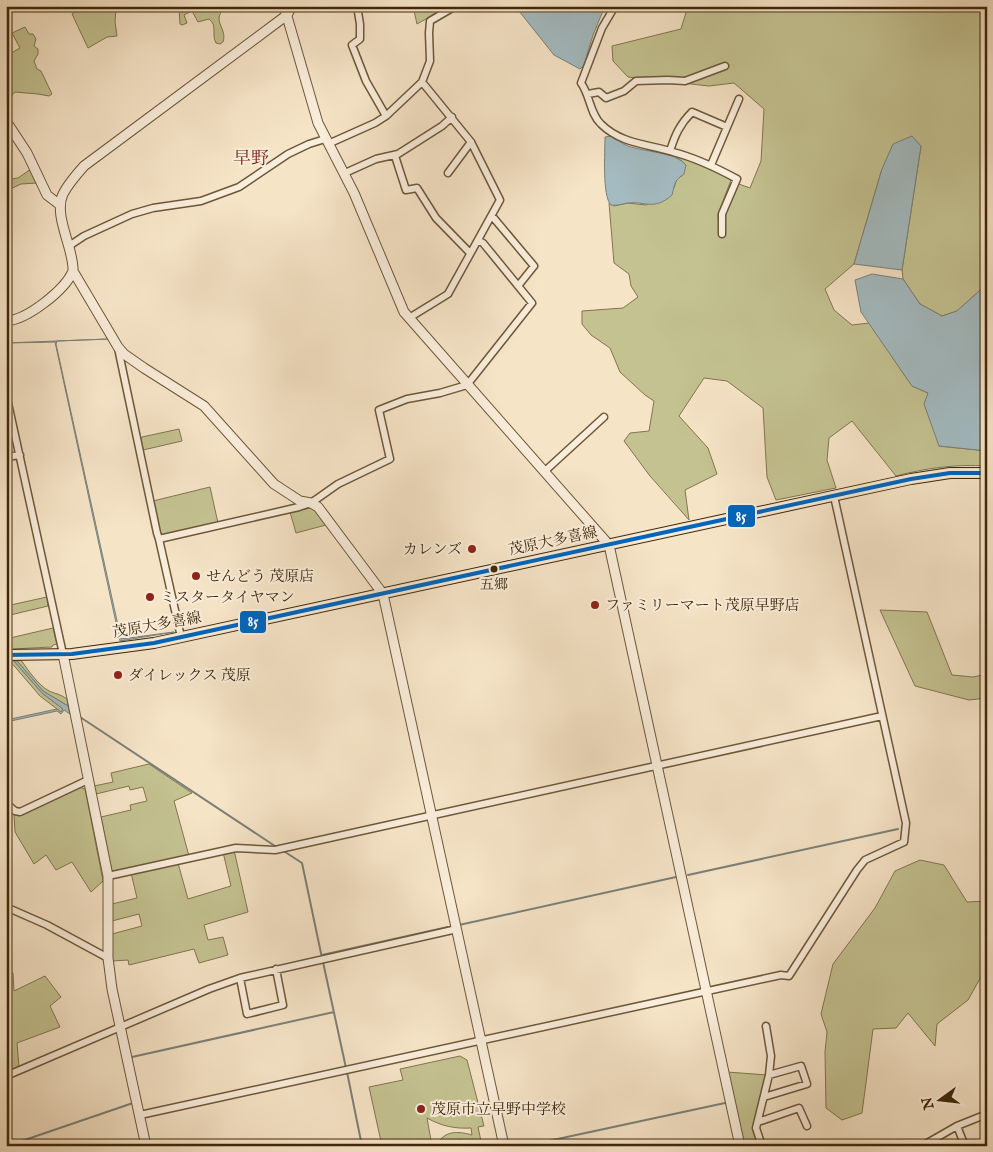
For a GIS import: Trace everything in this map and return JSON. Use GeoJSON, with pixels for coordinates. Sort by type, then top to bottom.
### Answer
{"type":"FeatureCollection","features":[{"type":"Feature","properties":{"kind":"main road","name":"茂原大多喜線"},"geometry":{"type":"LineString","coordinates":[[10,655],[63,654],[124,647],[181,637],[911,479],[950,473],[987,473]]}},
{"type":"Feature","properties":{"kind":"street"},"geometry":{"type":"LineString","coordinates":[[292,6],[84,166],[62,196],[60,205],[61,215],[73,271],[118,347],[131,360],[204,406],[274,484],[300,501],[311,503],[318,507],[383,594],[504,1146]]}},
{"type":"Feature","properties":{"kind":"street"},"geometry":{"type":"LineString","coordinates":[[357,6],[360,39],[352,45],[366,81],[386,116]]}},
{"type":"Feature","properties":{"kind":"street"},"geometry":{"type":"LineString","coordinates":[[615,6],[602,28],[581,83],[588,94],[600,123],[615,134],[638,144],[670,151],[711,165],[737,179],[722,214],[722,234]]}},
{"type":"Feature","properties":{"kind":"street"},"geometry":{"type":"LineString","coordinates":[[69,246],[84,236],[132,214],[152,208],[201,201],[239,187],[288,154],[308,144],[327,142],[375,123],[386,116],[422,82],[430,62],[430,21],[456,7]]}},
{"type":"Feature","properties":{"kind":"street"},"geometry":{"type":"LineString","coordinates":[[286,11],[318,123],[345,173],[400,305],[467,385],[609,545],[740,1146]]}},
{"type":"Feature","properties":{"kind":"street"},"geometry":{"type":"LineString","coordinates":[[588,94],[598,92],[606,98],[624,91],[636,82],[668,80],[685,82],[725,66]]}},
{"type":"Feature","properties":{"kind":"street"},"geometry":{"type":"LineString","coordinates":[[409,318],[448,294],[500,200],[472,142],[422,82]]}},
{"type":"Feature","properties":{"kind":"street"},"geometry":{"type":"LineString","coordinates":[[711,165],[739,100]]}},
{"type":"Feature","properties":{"kind":"street"},"geometry":{"type":"LineString","coordinates":[[670,151],[677,131],[692,112],[727,127]]}},
{"type":"Feature","properties":{"kind":"street"},"geometry":{"type":"LineString","coordinates":[[345,173],[376,159],[395,156],[442,126],[452,117]]}},
{"type":"Feature","properties":{"kind":"street"},"geometry":{"type":"LineString","coordinates":[[6,121],[27,153],[47,195],[60,205]]}},
{"type":"Feature","properties":{"kind":"street"},"geometry":{"type":"LineString","coordinates":[[448,173],[472,142]]}},
{"type":"Feature","properties":{"kind":"street"},"geometry":{"type":"LineString","coordinates":[[395,156],[406,190],[417,188],[436,218],[470,253]]}},
{"type":"Feature","properties":{"kind":"street"},"geometry":{"type":"LineString","coordinates":[[492,216],[534,266],[518,286]]}},
{"type":"Feature","properties":{"kind":"street"},"geometry":{"type":"LineString","coordinates":[[159,539],[299,508],[311,503],[338,484],[390,459],[379,410],[407,399],[440,393],[467,385],[532,303],[483,243],[478,240]]}},
{"type":"Feature","properties":{"kind":"street"},"geometry":{"type":"LineString","coordinates":[[6,321],[27,316],[36,310],[66,282],[73,271]]}},
{"type":"Feature","properties":{"kind":"street"},"geometry":{"type":"LineString","coordinates":[[118,347],[181,637]]}},
{"type":"Feature","properties":{"kind":"street"},"geometry":{"type":"LineString","coordinates":[[6,394],[63,654],[108,876],[108,958],[112,989],[146,1146]]}},
{"type":"Feature","properties":{"kind":"street"},"geometry":{"type":"LineString","coordinates":[[545,471],[604,417]]}},
{"type":"Feature","properties":{"kind":"street"},"geometry":{"type":"LineString","coordinates":[[6,458],[20,455]]}},
{"type":"Feature","properties":{"kind":"street"},"geometry":{"type":"LineString","coordinates":[[140,1115],[781,975],[788,976],[857,870],[865,860],[904,842],[906,823],[834,496]]}},
{"type":"Feature","properties":{"kind":"street"},"geometry":{"type":"LineString","coordinates":[[108,876],[232,849],[275,850],[882,716]]}},
{"type":"Feature","properties":{"kind":"street"},"geometry":{"type":"LineString","coordinates":[[6,803],[15,811],[20,812],[88,780]]}},
{"type":"Feature","properties":{"kind":"street"},"geometry":{"type":"LineString","coordinates":[[6,906],[47,925],[108,958]]}},
{"type":"Feature","properties":{"kind":"street"},"geometry":{"type":"LineString","coordinates":[[6,1076],[240,978],[457,929]]}},
{"type":"Feature","properties":{"kind":"street"},"geometry":{"type":"LineString","coordinates":[[240,978],[247,1014],[283,1005],[276,969]]}},
{"type":"Feature","properties":{"kind":"street"},"geometry":{"type":"LineString","coordinates":[[762,1146],[756,1128],[769,1076],[771,1056],[766,1026]]}},
{"type":"Feature","properties":{"kind":"street"},"geometry":{"type":"LineString","coordinates":[[764,1097],[807,1084],[801,1066],[769,1076]]}},
{"type":"Feature","properties":{"kind":"street"},"geometry":{"type":"LineString","coordinates":[[758,1122],[799,1108],[807,1126]]}},
{"type":"Feature","properties":{"kind":"street"},"geometry":{"type":"LineString","coordinates":[[924,1145],[957,1126],[987,1114]]}},
{"type":"Feature","properties":{"kind":"street"},"geometry":{"type":"LineString","coordinates":[[957,1126],[966,1146]]}},
{"type":"Feature","properties":{"kind":"shaded area"},"geometry":{"type":"Polygon","coordinates":[[[82,6],[90,6],[97,11],[116,7],[115,22],[117,36],[107,37],[88,48],[72,14],[82,6]]]}},
{"type":"Feature","properties":{"kind":"shaded area"},"geometry":{"type":"Polygon","coordinates":[[[179,6],[227,6],[219,16],[224,37],[223,42],[220,44],[216,43],[214,27],[209,19],[198,22],[192,11],[184,15],[187,23],[180,24],[179,6]]]}},
{"type":"Feature","properties":{"kind":"shaded area"},"geometry":{"type":"Polygon","coordinates":[[[413,6],[449,6],[417,24],[413,6]]]}},
{"type":"Feature","properties":{"kind":"shaded area"},"geometry":{"type":"Polygon","coordinates":[[[688,6],[987,6],[987,284],[957,311],[942,316],[920,304],[903,279],[902,270],[921,146],[882,169],[854,264],[825,289],[834,310],[852,325],[869,323],[912,386],[928,393],[939,446],[987,451],[987,466],[941,467],[896,476],[852,421],[829,438],[827,460],[836,488],[776,500],[767,477],[763,408],[727,381],[704,378],[679,416],[708,448],[717,474],[685,490],[689,520],[650,476],[624,441],[630,433],[649,431],[654,401],[620,372],[610,348],[591,335],[582,324],[582,311],[623,308],[638,297],[631,286],[629,274],[614,263],[609,203],[614,206],[628,203],[646,205],[674,188],[677,178],[682,176],[682,161],[674,156],[677,155],[705,163],[730,178],[731,180],[718,214],[719,236],[725,236],[725,214],[736,183],[750,188],[761,161],[764,109],[734,83],[709,86],[628,77],[613,61],[612,46],[681,29],[688,6]]]}},
{"type":"Feature","properties":{"kind":"shaded area"},"geometry":{"type":"Polygon","coordinates":[[[25,27],[29,34],[33,34],[36,39],[34,46],[38,49],[38,54],[34,61],[52,94],[49,96],[15,92],[6,102],[6,56],[20,48],[12,33],[25,27]]]}},
{"type":"Feature","properties":{"kind":"shaded area"},"geometry":{"type":"Polygon","coordinates":[[[31,169],[37,183],[21,184],[6,191],[6,176],[10,179],[18,178],[31,169]]]}},
{"type":"Feature","properties":{"kind":"shaded area"},"geometry":{"type":"Polygon","coordinates":[[[179,429],[182,441],[143,450],[142,437],[179,429]]]}},
{"type":"Feature","properties":{"kind":"shaded area"},"geometry":{"type":"Polygon","coordinates":[[[210,487],[218,523],[161,535],[159,533],[153,501],[210,487]]]}},
{"type":"Feature","properties":{"kind":"shaded area"},"geometry":{"type":"Polygon","coordinates":[[[314,509],[326,525],[296,533],[290,512],[314,509]]]}},
{"type":"Feature","properties":{"kind":"shaded area"},"geometry":{"type":"Polygon","coordinates":[[[47,597],[48,606],[6,616],[6,606],[47,597]]]}},
{"type":"Feature","properties":{"kind":"shaded area"},"geometry":{"type":"Polygon","coordinates":[[[880,610],[927,612],[952,675],[973,677],[987,674],[987,698],[969,700],[915,686],[880,610]]]}},
{"type":"Feature","properties":{"kind":"shaded area"},"geometry":{"type":"Polygon","coordinates":[[[53,628],[57,644],[52,647],[12,649],[6,642],[6,633],[10,638],[53,628]]]}},
{"type":"Feature","properties":{"kind":"shaded area"},"geometry":{"type":"Polygon","coordinates":[[[21,660],[41,685],[67,699],[68,706],[43,691],[17,661],[21,660]]]}},
{"type":"Feature","properties":{"kind":"shaded area"},"geometry":{"type":"Polygon","coordinates":[[[10,661],[14,661],[42,693],[63,709],[61,712],[40,696],[10,661]]]}},
{"type":"Feature","properties":{"kind":"shaded area"},"geometry":{"type":"Polygon","coordinates":[[[149,764],[192,793],[174,801],[189,856],[117,872],[112,871],[101,817],[131,810],[130,805],[147,801],[143,787],[130,790],[129,786],[96,794],[94,786],[113,782],[111,773],[149,764]]]}},
{"type":"Feature","properties":{"kind":"shaded area"},"geometry":{"type":"Polygon","coordinates":[[[79,787],[85,789],[103,881],[91,892],[72,862],[56,870],[46,855],[34,864],[15,832],[14,814],[79,787]]]}},
{"type":"Feature","properties":{"kind":"shaded area"},"geometry":{"type":"Polygon","coordinates":[[[234,850],[248,912],[204,925],[208,940],[223,937],[228,955],[199,963],[194,949],[129,965],[128,960],[112,961],[112,934],[142,926],[139,914],[112,921],[112,904],[137,898],[131,873],[178,863],[188,899],[231,886],[223,852],[234,850]]]}},
{"type":"Feature","properties":{"kind":"shaded area"},"geometry":{"type":"Polygon","coordinates":[[[920,860],[944,865],[967,902],[987,901],[987,966],[968,1000],[937,1024],[935,1046],[908,1013],[896,1028],[873,1029],[862,1113],[842,1120],[826,1108],[825,1052],[827,1032],[821,1014],[833,964],[875,908],[895,871],[920,860]]]}},
{"type":"Feature","properties":{"kind":"shaded area"},"geometry":{"type":"Polygon","coordinates":[[[6,971],[13,973],[14,991],[45,976],[61,997],[50,1006],[60,1027],[17,1043],[19,1067],[6,1073],[6,971]]]}},
{"type":"Feature","properties":{"kind":"shaded area","name":"茂原市立早野中学校"},"geometry":{"type":"Polygon","coordinates":[[[460,1056],[467,1060],[484,1126],[478,1127],[482,1146],[459,1140],[436,1146],[447,1134],[462,1133],[472,1135],[471,1128],[448,1126],[427,1118],[432,1146],[382,1146],[369,1087],[403,1080],[400,1069],[460,1056]]]}},
{"type":"Feature","properties":{"kind":"shaded area"},"geometry":{"type":"Polygon","coordinates":[[[727,1072],[767,1075],[754,1129],[757,1141],[744,1145],[727,1072]]]}},
{"type":"Feature","properties":{"kind":"water"},"geometry":{"type":"Polygon","coordinates":[[[515,6],[605,6],[593,35],[584,65],[580,69],[554,55],[515,6]]]}},
{"type":"Feature","properties":{"kind":"water"},"geometry":{"type":"Polygon","coordinates":[[[611,136],[628,146],[675,157],[686,165],[684,174],[675,183],[672,195],[666,200],[655,204],[627,203],[611,205],[606,193],[605,183],[605,137],[611,136]]]}},
{"type":"Feature","properties":{"kind":"water"},"geometry":{"type":"Polygon","coordinates":[[[912,136],[921,146],[902,270],[854,264],[882,169],[893,144],[912,136]]]}},
{"type":"Feature","properties":{"kind":"water"},"geometry":{"type":"Polygon","coordinates":[[[872,274],[903,279],[920,304],[942,316],[957,311],[987,284],[987,451],[939,446],[924,404],[928,393],[912,386],[861,312],[855,280],[872,274]]]}},
{"type":"Feature","properties":{"kind":"water"},"geometry":{"type":"Polygon","coordinates":[[[57,341],[56,344],[121,639],[174,632],[120,641],[55,342],[6,343],[57,341]]]}},
{"type":"Feature","properties":{"kind":"water"},"geometry":{"type":"Polygon","coordinates":[[[14,661],[17,661],[43,691],[68,706],[70,714],[64,710],[61,714],[57,711],[6,722],[6,720],[57,709],[61,712],[63,709],[42,693],[14,661]]]}},
{"type":"Feature","properties":{"kind":"waterway"},"geometry":{"type":"LineString","coordinates":[[80,717],[278,848]]}},
{"type":"Feature","properties":{"kind":"waterway"},"geometry":{"type":"LineString","coordinates":[[688,875],[898,829]]}},
{"type":"Feature","properties":{"kind":"waterway"},"geometry":{"type":"LineString","coordinates":[[282,850],[302,863],[322,958]]}},
{"type":"Feature","properties":{"kind":"waterway"},"geometry":{"type":"LineString","coordinates":[[459,925],[676,877]]}},
{"type":"Feature","properties":{"kind":"waterway"},"geometry":{"type":"LineString","coordinates":[[322,955],[448,927]]}},
{"type":"Feature","properties":{"kind":"waterway"},"geometry":{"type":"LineString","coordinates":[[323,962],[346,1068]]}},
{"type":"Feature","properties":{"kind":"waterway"},"geometry":{"type":"LineString","coordinates":[[132,1057],[334,1012]]}},
{"type":"Feature","properties":{"kind":"waterway"},"geometry":{"type":"LineString","coordinates":[[347,1072],[362,1146]]}},
{"type":"Feature","properties":{"kind":"waterway"},"geometry":{"type":"LineString","coordinates":[[7,1146],[133,1103]]}},
{"type":"Feature","properties":{"kind":"waterway"},"geometry":{"type":"LineString","coordinates":[[525,1146],[725,1103]]}},
{"type":"Feature","properties":{"kind":"transit line","name":"85"},"geometry":{"type":"LineString","coordinates":[[6,655],[72,654],[154,643],[911,479],[950,473],[987,473]]}},
{"type":"Feature","properties":{"kind":"place","name":"カレンズ"},"geometry":{"type":"Point","coordinates":[472,549]}},
{"type":"Feature","properties":{"kind":"place","name":"五郷"},"geometry":{"type":"Point","coordinates":[494,569]}},
{"type":"Feature","properties":{"kind":"place","name":"せんどう 茂原店"},"geometry":{"type":"Point","coordinates":[196,576]}},
{"type":"Feature","properties":{"kind":"place","name":"ミスタータイヤマン"},"geometry":{"type":"Point","coordinates":[150,597]}},
{"type":"Feature","properties":{"kind":"place","name":"ファミリーマート茂原早野店"},"geometry":{"type":"Point","coordinates":[595,605]}},
{"type":"Feature","properties":{"kind":"place","name":"ダイレックス 茂原"},"geometry":{"type":"Point","coordinates":[118,675]}},
{"type":"Feature","properties":{"kind":"place","name":"茂原市立早野中学校"},"geometry":{"type":"Point","coordinates":[421,1109]}},
{"type":"Feature","properties":{"kind":"district","name":"早野"},"geometry":{"type":"Point","coordinates":[251,159]}}]}
